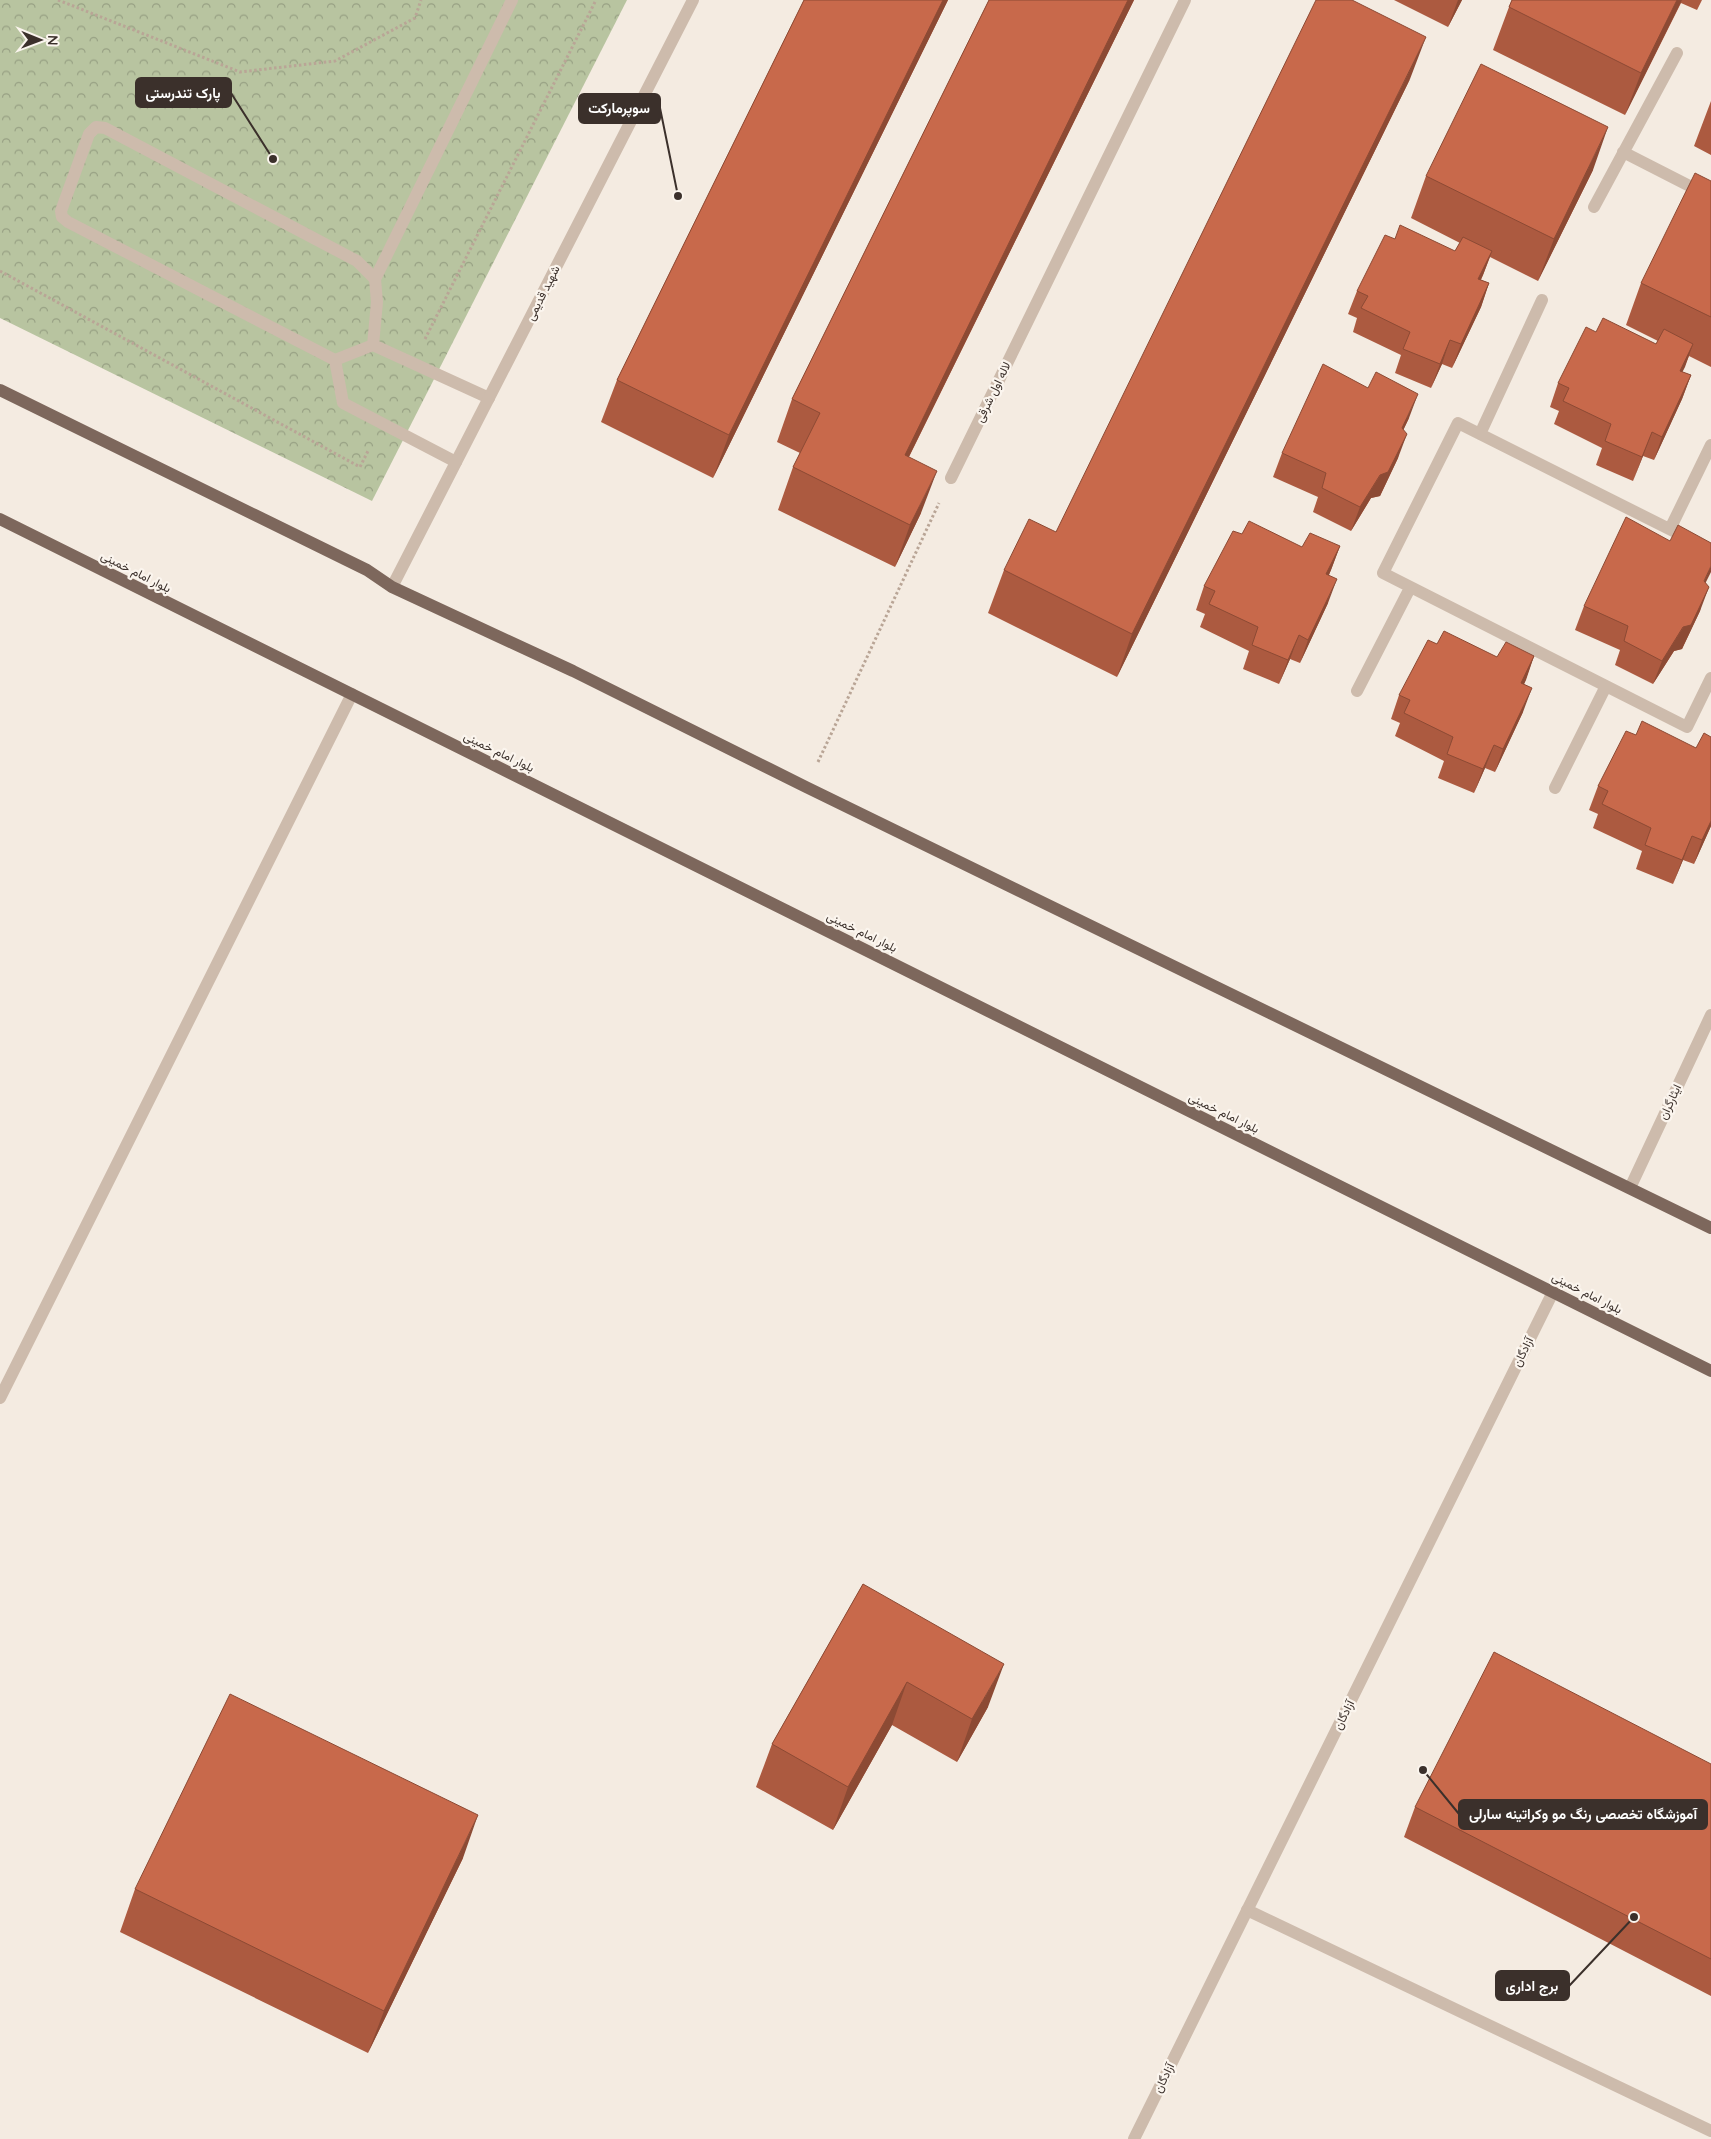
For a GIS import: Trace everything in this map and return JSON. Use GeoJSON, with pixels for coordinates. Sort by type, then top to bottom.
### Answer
{"type":"FeatureCollection","features":[{"type":"Feature","properties":{"kind":"main road"},"geometry":{"type":"LineString","coordinates":[[0,390],[367,570],[392,587],[572,671],[1711,1228]]}},
{"type":"Feature","properties":{"kind":"main road","name":"بلوار امام خمینی"},"geometry":{"type":"LineString","coordinates":[[0,519],[1711,1371]]}},
{"type":"Feature","properties":{"kind":"street"},"geometry":{"type":"LineString","coordinates":[[373,345],[377,302],[375,279],[512,0]]}},
{"type":"Feature","properties":{"kind":"street","name":"شهید قدیمی"},"geometry":{"type":"LineString","coordinates":[[392,587],[693,0]]}},
{"type":"Feature","properties":{"kind":"street","name":"لاله اول شرقی"},"geometry":{"type":"LineString","coordinates":[[951,478],[1185,0]]}},
{"type":"Feature","properties":{"kind":"street"},"geometry":{"type":"LineString","coordinates":[[1594,207],[1677,53]]}},
{"type":"Feature","properties":{"kind":"street"},"geometry":{"type":"LineString","coordinates":[[375,279],[357,261],[105,128],[96,128],[89,134],[62,211],[62,217],[68,222],[335,360],[373,345],[489,398]]}},
{"type":"Feature","properties":{"kind":"street"},"geometry":{"type":"LineString","coordinates":[[1623,152],[1711,197]]}},
{"type":"Feature","properties":{"kind":"street"},"geometry":{"type":"LineString","coordinates":[[1480,434],[1542,300]]}},
{"type":"Feature","properties":{"kind":"street"},"geometry":{"type":"LineString","coordinates":[[335,360],[342,403],[381,425],[456,462]]}},
{"type":"Feature","properties":{"kind":"street"},"geometry":{"type":"LineString","coordinates":[[1709,686],[1687,727],[1383,573],[1458,423],[1711,550]]}},
{"type":"Feature","properties":{"kind":"street"},"geometry":{"type":"LineString","coordinates":[[1670,529],[1711,445]]}},
{"type":"Feature","properties":{"kind":"street"},"geometry":{"type":"LineString","coordinates":[[1357,690],[1410,588]]}},
{"type":"Feature","properties":{"kind":"street"},"geometry":{"type":"LineString","coordinates":[[1555,788],[1606,686]]}},
{"type":"Feature","properties":{"kind":"street"},"geometry":{"type":"LineString","coordinates":[[0,1398],[352,694]]}},
{"type":"Feature","properties":{"kind":"street","name":"ایثارگران"},"geometry":{"type":"LineString","coordinates":[[1630,1188],[1711,1015]]}},
{"type":"Feature","properties":{"kind":"street","name":"آزادگان"},"geometry":{"type":"LineString","coordinates":[[1134,2139],[1553,1292]]}},
{"type":"Feature","properties":{"kind":"street"},"geometry":{"type":"LineString","coordinates":[[1247,1910],[1711,2131]]}},
{"type":"Feature","properties":{"kind":"path"},"geometry":{"type":"LineString","coordinates":[[58,0],[240,72],[335,61],[415,18],[421,0]]}},
{"type":"Feature","properties":{"kind":"path"},"geometry":{"type":"LineString","coordinates":[[413,364],[596,0]]}},
{"type":"Feature","properties":{"kind":"path"},"geometry":{"type":"LineString","coordinates":[[0,271],[360,468],[381,425]]}},
{"type":"Feature","properties":{"kind":"path"},"geometry":{"type":"LineString","coordinates":[[806,787],[951,478]]}},
{"type":"Feature","properties":{"kind":"green space"},"geometry":{"type":"Polygon","coordinates":[[[0,0],[627,0],[372,501],[0,318],[0,0]]]}},
{"type":"Feature","properties":{"kind":"building"},"geometry":{"type":"Polygon","coordinates":[[[804,0],[943,0],[729,435],[617,380],[804,0]]]}},
{"type":"Feature","properties":{"kind":"building"},"geometry":{"type":"Polygon","coordinates":[[[989,0],[1128,0],[905,455],[937,471],[910,525],[793,467],[820,413],[792,399],[989,0]]]}},
{"type":"Feature","properties":{"kind":"building"},"geometry":{"type":"Polygon","coordinates":[[[1316,0],[1352,0],[1426,37],[1132,634],[1004,570],[1029,519],[1056,532],[1316,0]]]}},
{"type":"Feature","properties":{"kind":"building"},"geometry":{"type":"Polygon","coordinates":[[[1512,0],[1677,0],[1641,73],[1509,7],[1512,0]]]}},
{"type":"Feature","properties":{"kind":"building"},"geometry":{"type":"Polygon","coordinates":[[[1481,64],[1608,127],[1554,239],[1426,176],[1481,64]]]}},
{"type":"Feature","properties":{"kind":"building"},"geometry":{"type":"Polygon","coordinates":[[[1695,173],[1711,181],[1711,317],[1641,283],[1695,173]]]}},
{"type":"Feature","properties":{"kind":"building"},"geometry":{"type":"Polygon","coordinates":[[[1400,225],[1455,251],[1463,237],[1492,251],[1478,279],[1489,283],[1461,344],[1450,340],[1440,364],[1403,349],[1410,332],[1361,308],[1368,296],[1357,291],[1385,235],[1395,239],[1400,225]]]}},
{"type":"Feature","properties":{"kind":"building"},"geometry":{"type":"Polygon","coordinates":[[[1603,318],[1656,344],[1664,329],[1693,344],[1680,371],[1691,375],[1662,437],[1652,432],[1642,457],[1605,441],[1611,424],[1563,401],[1569,388],[1558,383],[1586,327],[1596,332],[1603,318]]]}},
{"type":"Feature","properties":{"kind":"building"},"geometry":{"type":"Polygon","coordinates":[[[1323,364],[1368,388],[1376,372],[1418,394],[1402,428],[1407,434],[1388,472],[1380,475],[1360,507],[1322,488],[1326,473],[1282,453],[1323,364]]]}},
{"type":"Feature","properties":{"kind":"building"},"geometry":{"type":"Polygon","coordinates":[[[1626,517],[1670,541],[1678,525],[1711,543],[1711,566],[1704,581],[1709,587],[1691,625],[1683,627],[1662,661],[1624,641],[1628,626],[1584,606],[1626,517]]]}},
{"type":"Feature","properties":{"kind":"building"},"geometry":{"type":"Polygon","coordinates":[[[1249,521],[1302,547],[1310,533],[1340,546],[1326,574],[1337,579],[1308,640],[1299,635],[1288,660],[1252,645],[1258,627],[1209,604],[1215,591],[1204,586],[1233,531],[1242,534],[1249,521]]]}},
{"type":"Feature","properties":{"kind":"building"},"geometry":{"type":"Polygon","coordinates":[[[1444,631],[1497,657],[1506,642],[1534,656],[1521,683],[1532,688],[1503,749],[1494,745],[1483,769],[1447,754],[1453,737],[1404,713],[1410,700],[1399,695],[1428,640],[1437,644],[1444,631]]]}},
{"type":"Feature","properties":{"kind":"building"},"geometry":{"type":"Polygon","coordinates":[[[1642,721],[1696,748],[1704,733],[1711,737],[1711,821],[1702,840],[1692,836],[1682,860],[1645,845],[1651,828],[1602,804],[1608,791],[1598,786],[1626,731],[1636,735],[1642,721]]]}},
{"type":"Feature","properties":{"kind":"building"},"geometry":{"type":"Polygon","coordinates":[[[863,1584],[1004,1664],[972,1719],[907,1682],[848,1787],[772,1744],[863,1584]]]}},
{"type":"Feature","properties":{"kind":"building"},"geometry":{"type":"Polygon","coordinates":[[[1494,1652],[1711,1764],[1711,1959],[1415,1807],[1494,1652]]]}},
{"type":"Feature","properties":{"kind":"building"},"geometry":{"type":"Polygon","coordinates":[[[230,1694],[478,1815],[384,2011],[135,1889],[230,1694]]]}},
{"type":"Feature","properties":{"kind":"place","name":"پارک تندرستی"},"geometry":{"type":"Point","coordinates":[273,159]}},
{"type":"Feature","properties":{"kind":"place","name":"سوپرمارکت"},"geometry":{"type":"Point","coordinates":[678,196]}},
{"type":"Feature","properties":{"kind":"place","name":"آموزشگاه تخصصی رنگ مو وکراتینه سارلی"},"geometry":{"type":"Point","coordinates":[1423,1770]}},
{"type":"Feature","properties":{"kind":"place","name":"برج اداری"},"geometry":{"type":"Point","coordinates":[1634,1917]}}]}
